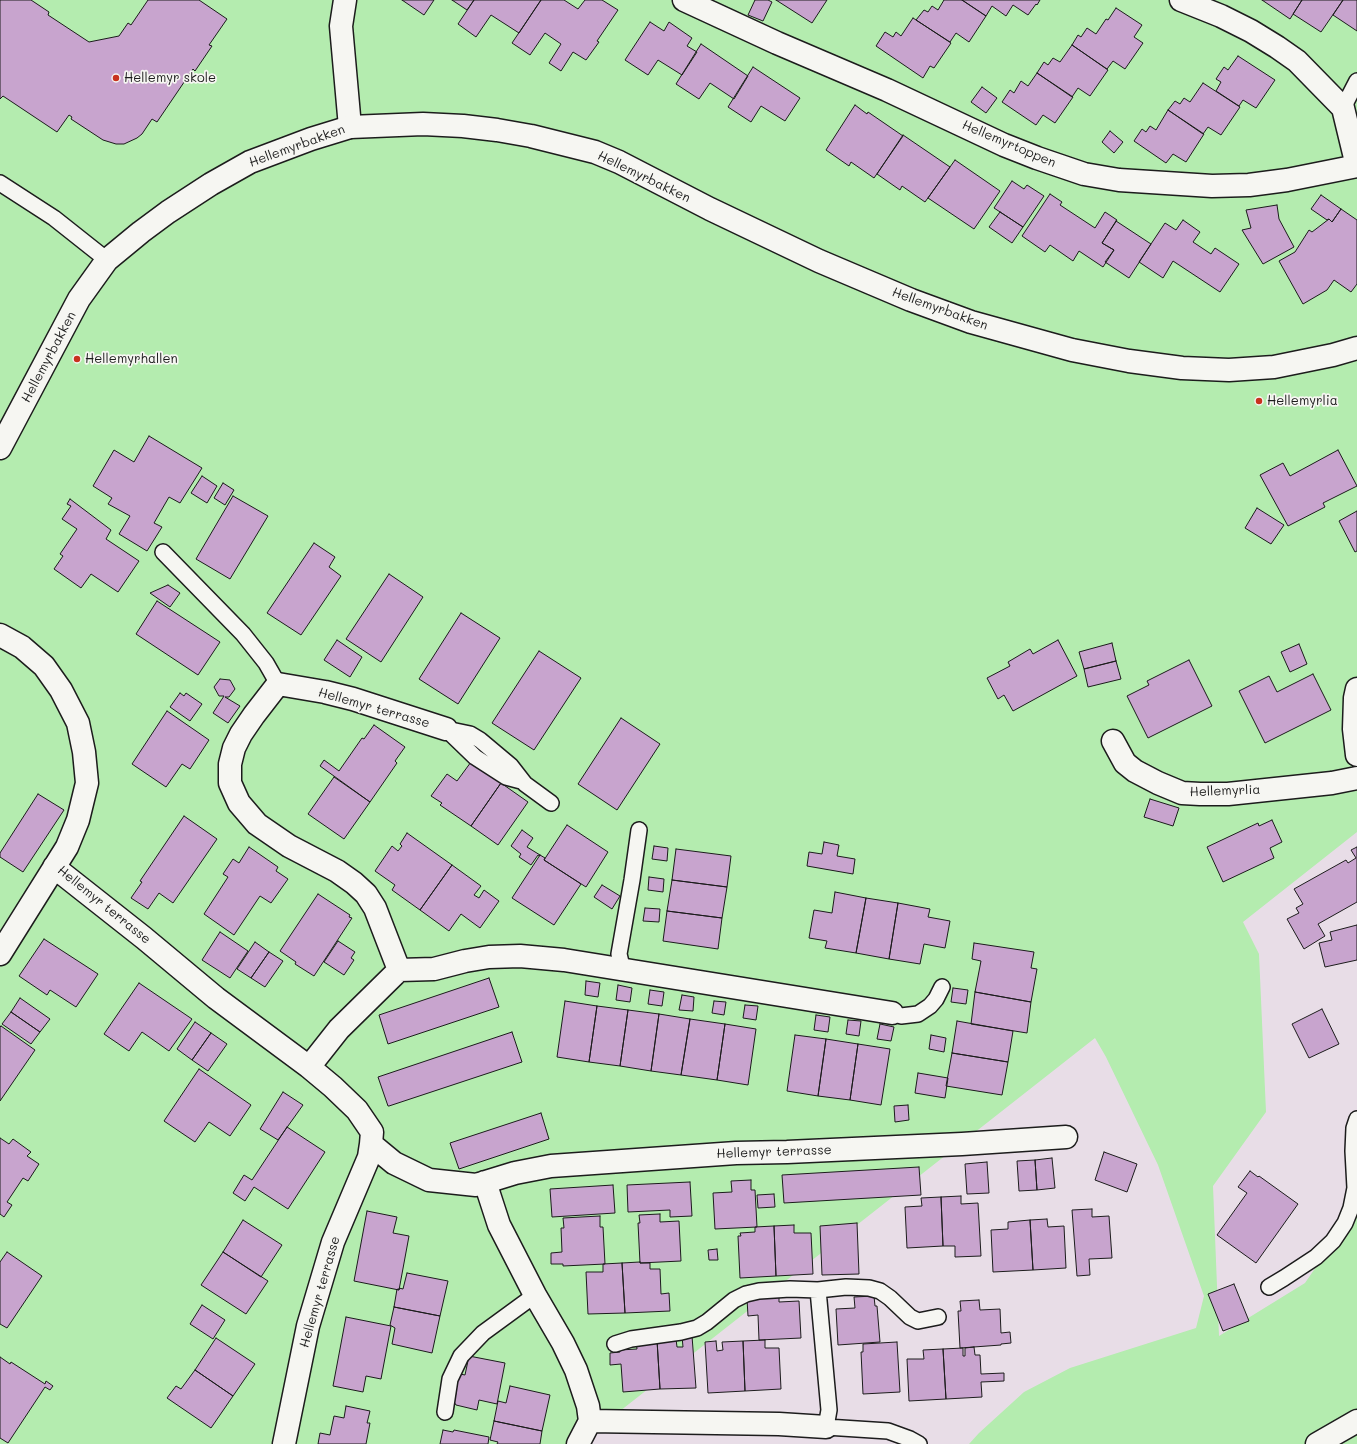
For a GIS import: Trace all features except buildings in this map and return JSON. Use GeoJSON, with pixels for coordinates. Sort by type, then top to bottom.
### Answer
{"type":"FeatureCollection","features":[{"type":"Feature","properties":{"kind":"main road"},"geometry":{"type":"LineString","coordinates":[[345,0],[341,26],[350,127]]}},
{"type":"Feature","properties":{"kind":"main road","name":"Hellemyrtoppen"},"geometry":{"type":"LineString","coordinates":[[684,0],[777,43],[887,90],[1004,145],[1084,174],[1119,180],[1227,186],[1287,180],[1357,166]]}},
{"type":"Feature","properties":{"kind":"main road"},"geometry":{"type":"LineString","coordinates":[[1181,0],[1221,16],[1251,31],[1297,61],[1343,108],[1357,166]]}},
{"type":"Feature","properties":{"kind":"main road","name":"Hellemyrbakken"},"geometry":{"type":"LineString","coordinates":[[0,448],[79,300],[107,260],[168,212],[211,184],[250,162],[311,139],[350,127],[423,124],[462,126],[531,136],[595,152],[619,162],[710,209],[819,261],[911,300],[971,322],[1072,350],[1129,361],[1182,368],[1229,370],[1274,367],[1333,355],[1357,348]]}},
{"type":"Feature","properties":{"kind":"main road","name":"Hellemyr terrasse"},"geometry":{"type":"LineString","coordinates":[[0,635],[22,647],[44,666],[61,690],[78,723],[84,752],[87,783],[78,820],[66,847],[54,867],[144,938],[216,998],[309,1067],[357,1110],[372,1132],[372,1144],[369,1157],[333,1242],[308,1326],[284,1444]]}},
{"type":"Feature","properties":{"kind":"main road"},"geometry":{"type":"LineString","coordinates":[[278,684],[254,715],[241,734],[234,748],[230,764],[230,783],[239,803],[256,824],[289,846],[337,871],[366,894],[375,908],[399,970]]}},
{"type":"Feature","properties":{"kind":"main road","name":"Hellemyr terrasse"},"geometry":{"type":"LineString","coordinates":[[278,684],[353,699],[446,729]]}},
{"type":"Feature","properties":{"kind":"main road"},"geometry":{"type":"LineString","coordinates":[[1357,689],[1355,698],[1354,729],[1357,755]]}},
{"type":"Feature","properties":{"kind":"main road","name":"Hellemyrlia"},"geometry":{"type":"LineString","coordinates":[[1113,741],[1126,763],[1135,771],[1158,783],[1182,792],[1200,794],[1228,794],[1332,783],[1357,778]]}},
{"type":"Feature","properties":{"kind":"main road"},"geometry":{"type":"LineString","coordinates":[[0,954],[54,867]]}},
{"type":"Feature","properties":{"kind":"main road"},"geometry":{"type":"LineString","coordinates":[[309,1067],[339,1029],[399,970],[434,969],[481,959],[520,956],[564,960],[623,971],[892,1013]]}},
{"type":"Feature","properties":{"kind":"main road","name":"Hellemyr terrasse"},"geometry":{"type":"LineString","coordinates":[[372,1144],[394,1163],[429,1180],[476,1185],[515,1173],[558,1165],[736,1153],[954,1144],[1066,1137]]}},
{"type":"Feature","properties":{"kind":"main road"},"geometry":{"type":"LineString","coordinates":[[484,1182],[499,1225],[576,1370],[588,1406],[590,1421],[578,1444]]}},
{"type":"Feature","properties":{"kind":"main road"},"geometry":{"type":"LineString","coordinates":[[590,1421],[779,1424],[826,1427]]}},
{"type":"Feature","properties":{"kind":"main road"},"geometry":{"type":"LineString","coordinates":[[1317,1444],[1357,1421]]}},
{"type":"Feature","properties":{"kind":"lane"},"geometry":{"type":"LineString","coordinates":[[1343,108],[1357,81]]}},
{"type":"Feature","properties":{"kind":"lane"},"geometry":{"type":"LineString","coordinates":[[0,183],[54,218],[107,260]]}},
{"type":"Feature","properties":{"kind":"lane"},"geometry":{"type":"LineString","coordinates":[[163,552],[243,634],[254,647],[278,684]]}},
{"type":"Feature","properties":{"kind":"lane"},"geometry":{"type":"LineString","coordinates":[[446,729],[475,757],[506,777],[521,781],[551,803]]}},
{"type":"Feature","properties":{"kind":"lane"},"geometry":{"type":"LineString","coordinates":[[623,971],[619,954],[639,830]]}},
{"type":"Feature","properties":{"kind":"lane"},"geometry":{"type":"LineString","coordinates":[[892,1013],[901,1016],[918,1014],[930,1006],[936,999],[942,987]]}},
{"type":"Feature","properties":{"kind":"lane"},"geometry":{"type":"LineString","coordinates":[[1269,1287],[1316,1257],[1333,1241],[1345,1223],[1351,1208],[1356,1188],[1353,1151],[1354,1128],[1357,1119]]}},
{"type":"Feature","properties":{"kind":"lane"},"geometry":{"type":"LineString","coordinates":[[615,1344],[631,1338],[681,1332],[697,1328],[707,1322],[734,1300],[746,1294],[759,1291],[790,1289],[818,1290],[846,1287],[875,1290],[880,1291],[890,1298],[910,1317],[918,1321],[938,1316]]}},
{"type":"Feature","properties":{"kind":"lane"},"geometry":{"type":"LineString","coordinates":[[818,1290],[829,1410],[826,1427],[888,1432],[910,1439],[919,1444]]}},
{"type":"Feature","properties":{"kind":"lane"},"geometry":{"type":"LineString","coordinates":[[445,1412],[450,1379],[461,1356],[483,1333],[535,1295]]}},
{"type":"Feature","properties":{"kind":"green space"},"geometry":{"type":"Polygon","coordinates":[[[0,0],[1357,0],[1357,832],[1243,922],[1259,954],[1266,1112],[1213,1186],[1219,1336],[1305,1283],[1357,1207],[1357,1444],[969,1444],[1024,1392],[1070,1368],[1196,1328],[1204,1296],[1158,1165],[1106,1057],[1095,1038],[578,1444],[0,1444],[0,0]]]}},
{"type":"Feature","properties":{"kind":"place","name":"Hellemyr skole"},"geometry":{"type":"Point","coordinates":[116,78]}},
{"type":"Feature","properties":{"kind":"place","name":"Hellemyrhallen"},"geometry":{"type":"Point","coordinates":[77,359]}},
{"type":"Feature","properties":{"kind":"place","name":"Hellemyrlia"},"geometry":{"type":"Point","coordinates":[1259,401]}}]}
